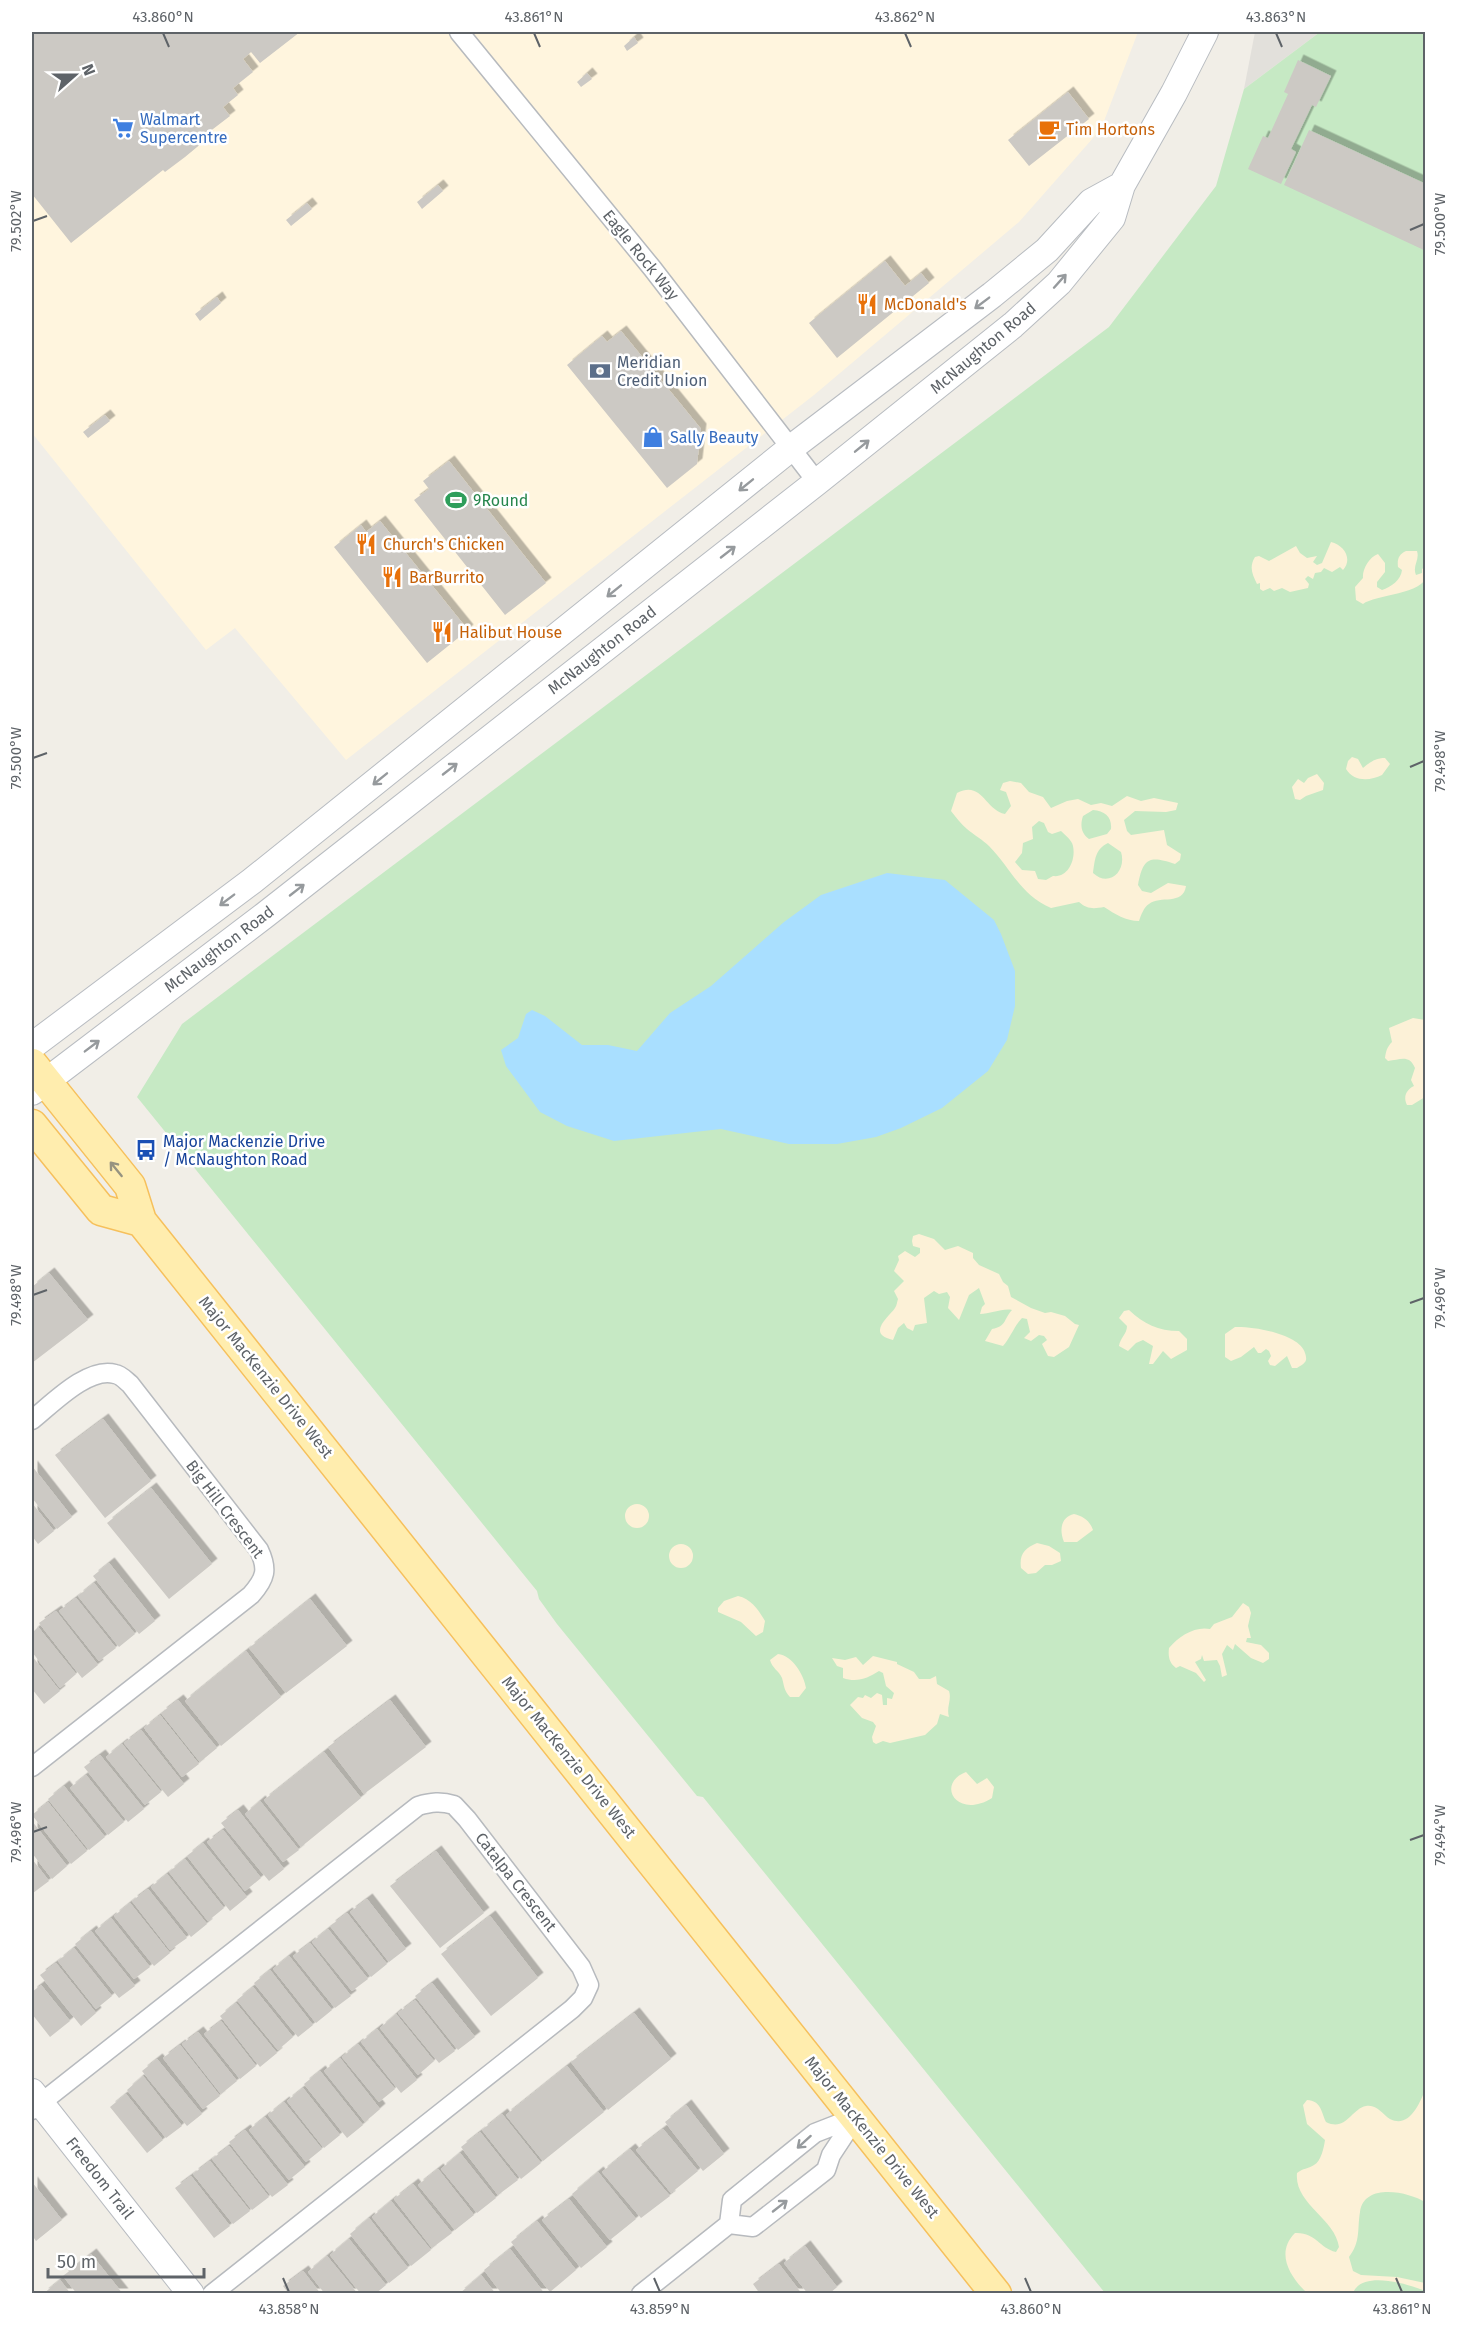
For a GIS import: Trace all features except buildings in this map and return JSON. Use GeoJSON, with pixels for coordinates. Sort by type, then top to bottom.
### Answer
{"type":"FeatureCollection","features":[{"type":"Feature","properties":{"kind":"main road","name":"Major MacKenzie Drive West"},"geometry":{"type":"LineString","coordinates":[[36,1079],[130,1186],[141,1221],[996,2294]]}},
{"type":"Feature","properties":{"kind":"main road"},"geometry":{"type":"LineString","coordinates":[[32,1125],[101,1210],[141,1221]]}},
{"type":"Feature","properties":{"kind":"street","name":"Eagle Rock Way"},"geometry":{"type":"LineString","coordinates":[[459,32],[652,268],[817,482]]}},
{"type":"Feature","properties":{"kind":"street","name":"McNaughton Road"},"geometry":{"type":"LineString","coordinates":[[36,1079],[274,907],[817,482],[1013,325],[1059,283],[1112,218],[1122,185],[1174,93],[1205,32]]}},
{"type":"Feature","properties":{"kind":"street","name":"McNaughton Road"},"geometry":{"type":"LineString","coordinates":[[32,1046],[252,881],[791,448],[1020,273],[1047,250],[1091,202],[1122,185]]}},
{"type":"Feature","properties":{"kind":"street","name":"Big Hill Crescent"},"geometry":{"type":"LineString","coordinates":[[32,1420],[82,1380],[99,1373],[117,1374],[130,1384],[259,1550],[266,1564],[263,1578],[251,1595],[32,1767]]}},
{"type":"Feature","properties":{"kind":"street","name":"Catalpa Crescent"},"geometry":{"type":"LineString","coordinates":[[34,2101],[418,1806],[430,1802],[443,1802],[454,1805],[467,1819],[569,1949],[586,1976],[589,1985],[587,1992],[572,2009],[212,2294]]}},
{"type":"Feature","properties":{"kind":"street","name":"Freedom Trail"},"geometry":{"type":"LineString","coordinates":[[34,2101],[191,2294]]}},
{"type":"Feature","properties":{"kind":"street"},"geometry":{"type":"LineString","coordinates":[[641,2294],[729,2224],[732,2200],[815,2133],[856,2117]]}},
{"type":"Feature","properties":{"kind":"street"},"geometry":{"type":"LineString","coordinates":[[729,2224],[753,2227],[826,2170],[831,2155],[856,2117]]}},
{"type":"Feature","properties":{"kind":"shaded area"},"geometry":{"type":"Polygon","coordinates":[[[32,32],[1138,32],[1101,129],[1019,222],[814,395],[346,760],[235,628],[206,650],[32,433],[32,32]]]}},
{"type":"Feature","properties":{"kind":"shaded area"},"geometry":{"type":"Polygon","coordinates":[[[1255,32],[1320,32],[1244,89],[1255,32]]]}},
{"type":"Feature","properties":{"kind":"green space"},"geometry":{"type":"Polygon","coordinates":[[[1320,32],[1425,32],[1425,2293],[1105,2293],[703,1797],[697,1796],[557,1624],[539,1599],[537,1591],[137,1097],[182,1024],[1109,327],[1216,186],[1244,89],[1320,32]]]}},
{"type":"Feature","properties":{"kind":"sand"},"geometry":{"type":"Polygon","coordinates":[[[1331,542],[1340,546],[1346,553],[1347,561],[1343,570],[1340,567],[1332,572],[1324,568],[1321,572],[1315,573],[1313,579],[1308,576],[1305,579],[1309,584],[1308,588],[1290,592],[1282,588],[1274,591],[1270,588],[1263,591],[1260,589],[1260,583],[1257,584],[1252,570],[1255,557],[1259,556],[1269,561],[1296,546],[1307,558],[1317,556],[1313,562],[1317,565],[1322,563],[1331,542]]]}},
{"type":"Feature","properties":{"kind":"sand"},"geometry":{"type":"Polygon","coordinates":[[[1406,551],[1417,551],[1415,572],[1416,575],[1422,573],[1422,568],[1425,576],[1423,583],[1404,592],[1363,604],[1356,600],[1355,587],[1363,578],[1365,568],[1372,558],[1378,554],[1385,563],[1385,572],[1377,582],[1377,587],[1382,590],[1392,585],[1400,577],[1402,570],[1398,567],[1398,559],[1406,551]]]}},
{"type":"Feature","properties":{"kind":"sand"},"geometry":{"type":"Polygon","coordinates":[[[1352,757],[1358,759],[1363,768],[1381,758],[1385,758],[1390,764],[1382,775],[1362,779],[1353,776],[1346,769],[1352,757]]]}},
{"type":"Feature","properties":{"kind":"sand"},"geometry":{"type":"Polygon","coordinates":[[[1317,774],[1324,783],[1323,790],[1300,800],[1295,799],[1292,787],[1298,779],[1304,783],[1308,778],[1317,774]]]}},
{"type":"Feature","properties":{"kind":"sand"},"geometry":{"type":"Polygon","coordinates":[[[1010,781],[1021,783],[1029,792],[1043,797],[1051,808],[1078,799],[1091,805],[1101,803],[1112,806],[1127,796],[1141,801],[1154,798],[1178,803],[1176,810],[1135,811],[1124,820],[1127,831],[1131,835],[1164,830],[1167,845],[1181,854],[1180,860],[1175,864],[1153,860],[1145,864],[1138,885],[1142,891],[1151,893],[1168,883],[1186,886],[1184,892],[1176,898],[1154,901],[1149,904],[1139,921],[1116,915],[1104,907],[1090,908],[1079,902],[1051,908],[1040,903],[1031,896],[997,854],[965,827],[951,811],[957,793],[972,790],[1005,814],[1011,806],[1006,792],[1000,790],[1003,783],[1010,781]],[[1093,810],[1083,816],[1082,823],[1082,829],[1089,839],[1107,834],[1111,829],[1107,815],[1093,810]],[[1039,821],[1032,827],[1033,839],[1023,843],[1022,853],[1015,862],[1022,870],[1035,871],[1038,879],[1046,880],[1063,874],[1072,862],[1074,851],[1071,842],[1061,831],[1052,834],[1048,832],[1044,823],[1039,821]],[[1108,843],[1096,855],[1093,873],[1105,879],[1119,871],[1122,859],[1121,852],[1108,843]]]}},
{"type":"Feature","properties":{"kind":"sand"},"geometry":{"type":"Polygon","coordinates":[[[1413,1018],[1425,1020],[1425,1097],[1412,1105],[1407,1105],[1405,1097],[1414,1086],[1411,1080],[1415,1068],[1407,1059],[1388,1061],[1385,1058],[1392,1042],[1389,1028],[1413,1018]]]}},
{"type":"Feature","properties":{"kind":"sand"},"geometry":{"type":"Polygon","coordinates":[[[919,1234],[934,1239],[945,1250],[958,1246],[973,1253],[973,1258],[979,1265],[999,1274],[1008,1286],[1011,1297],[1045,1313],[1051,1312],[1065,1316],[1079,1325],[1069,1347],[1054,1357],[1048,1356],[1042,1344],[1047,1340],[1044,1336],[1039,1335],[1031,1341],[1024,1338],[1030,1332],[1027,1319],[1022,1318],[1003,1346],[985,1341],[992,1329],[1003,1324],[1012,1310],[980,1314],[985,1304],[979,1288],[969,1295],[959,1320],[948,1308],[950,1297],[947,1292],[939,1294],[934,1291],[924,1298],[927,1323],[915,1325],[913,1331],[904,1323],[898,1328],[893,1340],[881,1334],[882,1325],[896,1306],[898,1299],[894,1291],[904,1281],[894,1271],[899,1260],[898,1256],[905,1251],[915,1257],[920,1253],[920,1248],[913,1246],[912,1241],[913,1236],[919,1234]]]}},
{"type":"Feature","properties":{"kind":"sand"},"geometry":{"type":"Polygon","coordinates":[[[1129,1310],[1152,1326],[1179,1331],[1187,1339],[1187,1350],[1171,1359],[1163,1351],[1153,1364],[1149,1364],[1153,1346],[1143,1340],[1128,1351],[1119,1346],[1127,1326],[1119,1318],[1124,1311],[1129,1310]]]}},
{"type":"Feature","properties":{"kind":"sand"},"geometry":{"type":"Polygon","coordinates":[[[1235,1327],[1253,1328],[1285,1336],[1301,1346],[1306,1361],[1297,1368],[1292,1368],[1287,1356],[1275,1366],[1270,1365],[1269,1351],[1266,1349],[1258,1353],[1254,1347],[1231,1361],[1225,1357],[1225,1334],[1235,1327]]]}},
{"type":"Feature","properties":{"kind":"sand"},"geometry":{"type":"Polygon","coordinates":[[[637,1504],[645,1508],[649,1516],[645,1524],[637,1528],[629,1524],[625,1516],[629,1508],[637,1504]]]}},
{"type":"Feature","properties":{"kind":"sand"},"geometry":{"type":"Polygon","coordinates":[[[1074,1514],[1086,1519],[1093,1530],[1077,1542],[1064,1542],[1062,1525],[1066,1518],[1074,1514]]]}},
{"type":"Feature","properties":{"kind":"sand"},"geometry":{"type":"Polygon","coordinates":[[[1037,1543],[1049,1546],[1060,1553],[1061,1561],[1045,1565],[1036,1573],[1028,1574],[1021,1568],[1022,1555],[1026,1549],[1037,1543]]]}},
{"type":"Feature","properties":{"kind":"sand"},"geometry":{"type":"Polygon","coordinates":[[[681,1544],[690,1547],[693,1556],[690,1565],[681,1568],[672,1565],[669,1556],[672,1547],[681,1544]]]}},
{"type":"Feature","properties":{"kind":"sand"},"geometry":{"type":"Polygon","coordinates":[[[738,1596],[754,1605],[765,1621],[763,1632],[756,1636],[741,1622],[718,1612],[718,1608],[724,1601],[738,1596]]]}},
{"type":"Feature","properties":{"kind":"sand"},"geometry":{"type":"Polygon","coordinates":[[[1243,1603],[1249,1607],[1251,1613],[1248,1626],[1251,1638],[1247,1638],[1246,1642],[1261,1645],[1269,1653],[1269,1659],[1263,1663],[1251,1658],[1235,1644],[1233,1650],[1227,1645],[1222,1654],[1227,1675],[1222,1677],[1217,1660],[1204,1661],[1202,1655],[1201,1659],[1195,1662],[1206,1680],[1204,1682],[1196,1673],[1180,1666],[1176,1668],[1170,1662],[1169,1648],[1182,1636],[1199,1629],[1210,1629],[1214,1624],[1232,1617],[1243,1603]]]}},
{"type":"Feature","properties":{"kind":"sand"},"geometry":{"type":"Polygon","coordinates":[[[778,1654],[788,1658],[803,1677],[806,1688],[799,1697],[788,1695],[781,1676],[771,1663],[770,1660],[778,1654]]]}},
{"type":"Feature","properties":{"kind":"sand"},"geometry":{"type":"Polygon","coordinates":[[[873,1656],[897,1662],[914,1672],[919,1679],[930,1679],[936,1676],[937,1684],[949,1691],[949,1717],[940,1714],[937,1724],[925,1735],[890,1743],[883,1741],[876,1744],[873,1742],[872,1737],[876,1726],[873,1722],[862,1718],[850,1705],[858,1697],[863,1698],[865,1695],[871,1698],[877,1693],[882,1695],[883,1705],[887,1705],[887,1698],[892,1699],[894,1693],[886,1686],[883,1673],[879,1671],[862,1679],[843,1678],[843,1668],[837,1666],[832,1658],[845,1660],[856,1657],[863,1665],[873,1656]]]}},
{"type":"Feature","properties":{"kind":"sand"},"geometry":{"type":"Polygon","coordinates":[[[966,1772],[977,1784],[987,1778],[994,1787],[992,1798],[980,1804],[969,1805],[960,1803],[954,1798],[951,1791],[952,1784],[957,1777],[966,1772]]]}},
{"type":"Feature","properties":{"kind":"sand"},"geometry":{"type":"Polygon","coordinates":[[[1425,2090],[1425,2202],[1398,2193],[1378,2193],[1370,2196],[1363,2203],[1357,2240],[1349,2257],[1353,2271],[1361,2275],[1397,2277],[1425,2283],[1425,2291],[1397,2282],[1375,2280],[1358,2286],[1353,2293],[1307,2293],[1295,2280],[1287,2264],[1286,2249],[1289,2241],[1295,2233],[1302,2233],[1330,2250],[1336,2252],[1339,2247],[1336,2237],[1302,2194],[1298,2184],[1297,2173],[1319,2161],[1325,2140],[1307,2124],[1303,2105],[1307,2100],[1315,2102],[1320,2107],[1326,2122],[1333,2124],[1343,2122],[1366,2106],[1376,2108],[1390,2119],[1403,2121],[1413,2113],[1425,2090]]]}},
{"type":"Feature","properties":{"kind":"water"},"geometry":{"type":"Polygon","coordinates":[[[887,873],[945,880],[994,920],[1015,971],[1015,1006],[1007,1040],[988,1071],[942,1108],[901,1128],[876,1137],[837,1144],[789,1144],[721,1129],[614,1141],[567,1126],[540,1112],[506,1066],[501,1050],[518,1038],[526,1014],[532,1010],[545,1016],[582,1045],[608,1045],[637,1051],[670,1013],[711,986],[784,922],[821,895],[887,873]]]}},
{"type":"Feature","properties":{"kind":"place","name":"Walmart Supercentre"},"geometry":{"type":"Point","coordinates":[123,128]}},
{"type":"Feature","properties":{"kind":"place","name":"Tim Hortons"},"geometry":{"type":"Point","coordinates":[1049,129]}},
{"type":"Feature","properties":{"kind":"place","name":"McDonald's"},"geometry":{"type":"Point","coordinates":[867,304]}},
{"type":"Feature","properties":{"kind":"place","name":"Meridian Credit Union"},"geometry":{"type":"Point","coordinates":[600,371]}},
{"type":"Feature","properties":{"kind":"place","name":"Sally Beauty"},"geometry":{"type":"Point","coordinates":[653,437]}},
{"type":"Feature","properties":{"kind":"place","name":"9Round"},"geometry":{"type":"Point","coordinates":[456,500]}},
{"type":"Feature","properties":{"kind":"place","name":"Church's Chicken"},"geometry":{"type":"Point","coordinates":[366,544]}},
{"type":"Feature","properties":{"kind":"place","name":"BarBurrito"},"geometry":{"type":"Point","coordinates":[392,577]}},
{"type":"Feature","properties":{"kind":"place","name":"Halibut House"},"geometry":{"type":"Point","coordinates":[442,632]}},
{"type":"Feature","properties":{"kind":"place","name":"Major Mackenzie Drive / McNaughton Road"},"geometry":{"type":"Point","coordinates":[146,1150]}}]}
